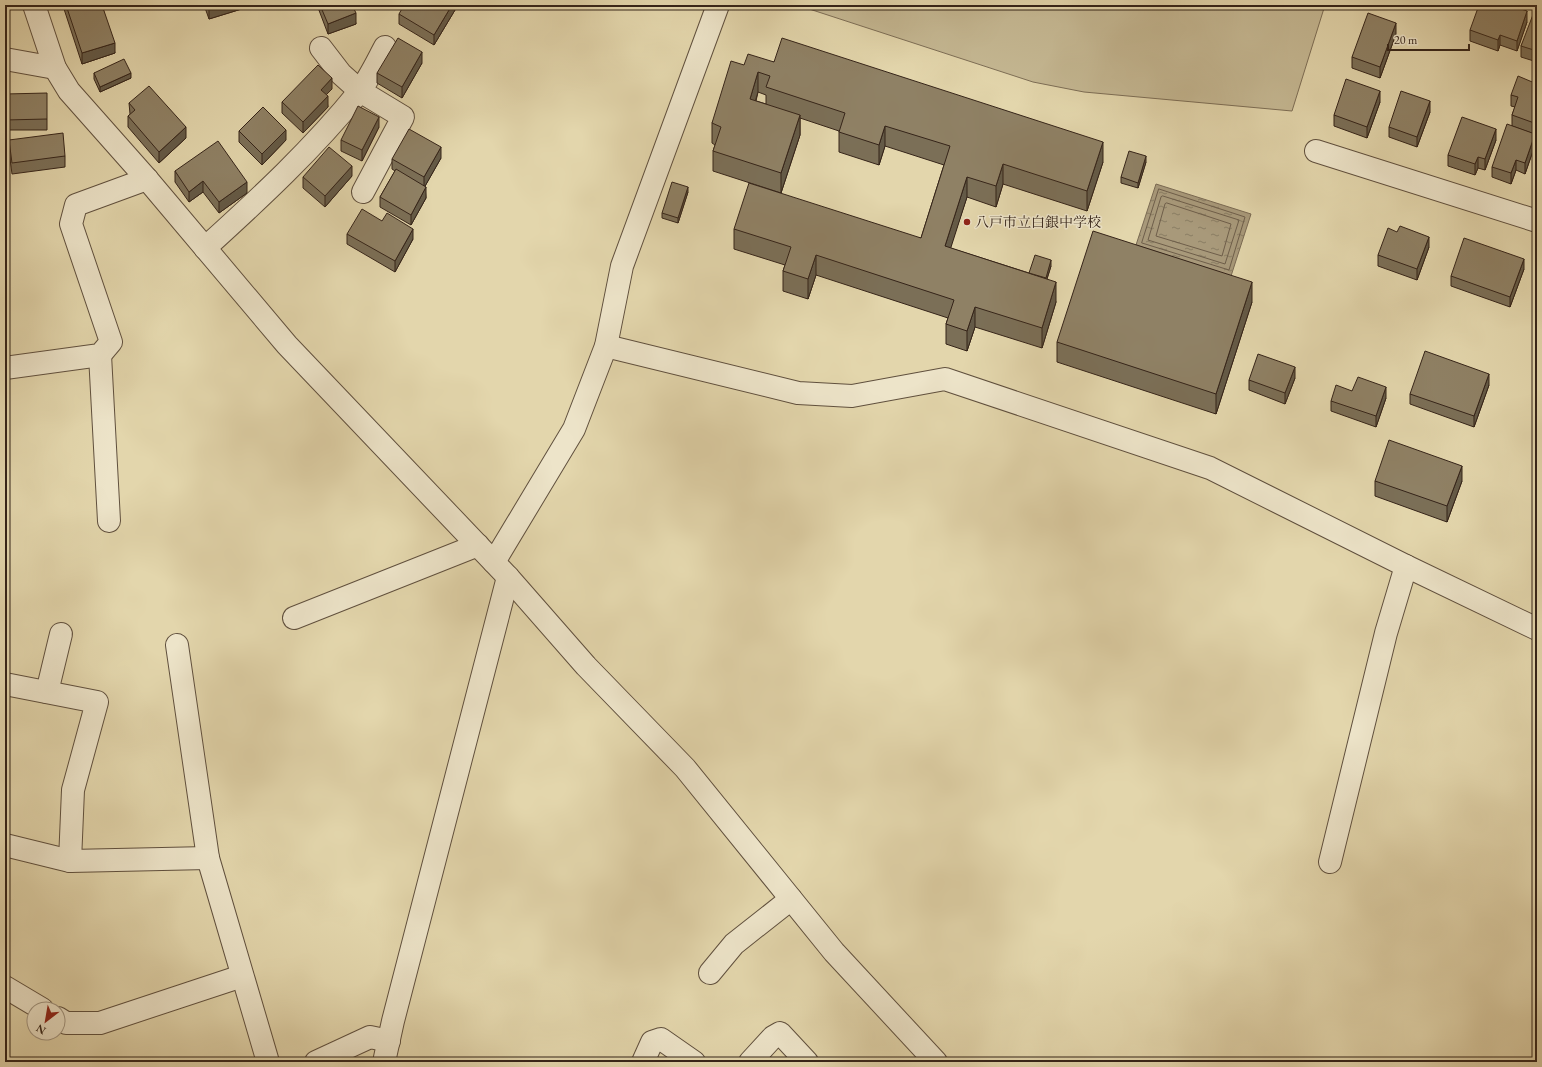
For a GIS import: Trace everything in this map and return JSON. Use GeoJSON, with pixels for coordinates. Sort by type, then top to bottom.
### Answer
{"type":"FeatureCollection","features":[{"type":"Feature","properties":{"kind":"street"},"geometry":{"type":"LineString","coordinates":[[34,5],[55,68],[69,90],[147,179],[287,345],[501,569],[586,666],[685,768],[834,952],[936,1062]]}},
{"type":"Feature","properties":{"kind":"street"},"geometry":{"type":"LineString","coordinates":[[384,1062],[501,569],[574,429],[606,346],[622,266],[718,5]]}},
{"type":"Feature","properties":{"kind":"street"},"geometry":{"type":"LineString","coordinates":[[321,48],[341,74],[360,91],[403,117],[363,192]]}},
{"type":"Feature","properties":{"kind":"street"},"geometry":{"type":"LineString","coordinates":[[205,248],[259,200],[316,141],[360,91],[385,48]]}},
{"type":"Feature","properties":{"kind":"street"},"geometry":{"type":"LineString","coordinates":[[5,59],[55,68]]}},
{"type":"Feature","properties":{"kind":"street"},"geometry":{"type":"LineString","coordinates":[[1316,151],[1537,221]]}},
{"type":"Feature","properties":{"kind":"street"},"geometry":{"type":"LineString","coordinates":[[5,368],[100,355],[111,342],[71,224],[76,205],[147,179]]}},
{"type":"Feature","properties":{"kind":"street"},"geometry":{"type":"LineString","coordinates":[[606,346],[798,393],[852,396],[945,379],[1210,468],[1406,566],[1537,629]]}},
{"type":"Feature","properties":{"kind":"street"},"geometry":{"type":"LineString","coordinates":[[100,355],[109,520]]}},
{"type":"Feature","properties":{"kind":"street"},"geometry":{"type":"LineString","coordinates":[[294,618],[478,545]]}},
{"type":"Feature","properties":{"kind":"street"},"geometry":{"type":"LineString","coordinates":[[1330,862],[1386,633],[1406,566]]}},
{"type":"Feature","properties":{"kind":"street"},"geometry":{"type":"LineString","coordinates":[[47,692],[60,634]]}},
{"type":"Feature","properties":{"kind":"street"},"geometry":{"type":"LineString","coordinates":[[177,645],[208,858],[268,1062]]}},
{"type":"Feature","properties":{"kind":"street"},"geometry":{"type":"LineString","coordinates":[[5,684],[97,702],[73,790],[70,861]]}},
{"type":"Feature","properties":{"kind":"street"},"geometry":{"type":"LineString","coordinates":[[5,845],[70,861],[208,858]]}},
{"type":"Feature","properties":{"kind":"street"},"geometry":{"type":"LineString","coordinates":[[710,973],[734,944],[791,899]]}},
{"type":"Feature","properties":{"kind":"street"},"geometry":{"type":"LineString","coordinates":[[66,1023],[100,1023],[242,976]]}},
{"type":"Feature","properties":{"kind":"street"},"geometry":{"type":"LineString","coordinates":[[5,986],[29,1001]]}},
{"type":"Feature","properties":{"kind":"street"},"geometry":{"type":"LineString","coordinates":[[750,1062],[773,1037],[780,1033],[807,1062]]}},
{"type":"Feature","properties":{"kind":"street"},"geometry":{"type":"LineString","coordinates":[[316,1062],[370,1038],[389,1041]]}},
{"type":"Feature","properties":{"kind":"street"},"geometry":{"type":"LineString","coordinates":[[643,1062],[652,1042],[662,1039],[694,1062]]}},
{"type":"Feature","properties":{"kind":"shaded area"},"geometry":{"type":"Polygon","coordinates":[[[797,5],[1325,5],[1292,111],[1084,92],[1033,82],[797,5]]]}},
{"type":"Feature","properties":{"kind":"water"},"geometry":{"type":"Polygon","coordinates":[[[1156,184],[1251,214],[1231,276],[1136,245],[1156,184]]]}},
{"type":"Feature","properties":{"kind":"building"},"geometry":{"type":"Polygon","coordinates":[[[66,5],[102,5],[115,43],[82,53],[66,5]]]}},
{"type":"Feature","properties":{"kind":"building"},"geometry":{"type":"Polygon","coordinates":[[[208,5],[219,5],[209,8],[208,5]]]}},
{"type":"Feature","properties":{"kind":"building"},"geometry":{"type":"Polygon","coordinates":[[[320,5],[352,5],[356,13],[328,24],[320,5]]]}},
{"type":"Feature","properties":{"kind":"building"},"geometry":{"type":"Polygon","coordinates":[[[404,5],[452,5],[434,35],[399,14],[404,5]]]}},
{"type":"Feature","properties":{"kind":"building"},"geometry":{"type":"Polygon","coordinates":[[[1479,5],[1510,5],[1527,11],[1517,41],[1500,35],[1498,40],[1470,30],[1479,5]]]}},
{"type":"Feature","properties":{"kind":"building"},"geometry":{"type":"Polygon","coordinates":[[[1534,12],[1537,13],[1537,51],[1521,46],[1534,12]]]}},
{"type":"Feature","properties":{"kind":"building"},"geometry":{"type":"Polygon","coordinates":[[[1368,13],[1396,23],[1380,67],[1352,57],[1368,13]]]}},
{"type":"Feature","properties":{"kind":"building"},"geometry":{"type":"Polygon","coordinates":[[[398,38],[422,52],[402,87],[377,73],[398,38]]]}},
{"type":"Feature","properties":{"kind":"building"},"geometry":{"type":"Polygon","coordinates":[[[782,38],[1103,142],[1087,191],[1003,164],[996,186],[967,177],[945,246],[1056,282],[1042,328],[975,307],[967,331],[946,324],[954,300],[816,255],[808,279],[783,271],[791,247],[734,229],[749,183],[921,238],[950,146],[885,126],[879,145],[839,132],[845,113],[766,87],[770,76],[758,72],[750,99],[800,115],[781,173],[713,151],[721,127],[712,123],[731,61],[744,65],[748,54],[774,62],[782,38]]]}},
{"type":"Feature","properties":{"kind":"building"},"geometry":{"type":"Polygon","coordinates":[[[124,59],[131,73],[100,87],[94,73],[124,59]]]}},
{"type":"Feature","properties":{"kind":"building"},"geometry":{"type":"Polygon","coordinates":[[[318,65],[332,78],[321,90],[328,96],[303,122],[282,102],[318,65]]]}},
{"type":"Feature","properties":{"kind":"building"},"geometry":{"type":"Polygon","coordinates":[[[1518,76],[1537,84],[1537,124],[1512,115],[1518,97],[1511,95],[1518,76]]]}},
{"type":"Feature","properties":{"kind":"building"},"geometry":{"type":"Polygon","coordinates":[[[1346,79],[1380,91],[1367,127],[1334,115],[1346,79]]]}},
{"type":"Feature","properties":{"kind":"building"},"geometry":{"type":"Polygon","coordinates":[[[149,86],[186,127],[159,152],[128,116],[135,110],[129,103],[149,86]]]}},
{"type":"Feature","properties":{"kind":"building"},"geometry":{"type":"Polygon","coordinates":[[[1401,91],[1430,101],[1417,137],[1389,127],[1401,91]]]}},
{"type":"Feature","properties":{"kind":"building"},"geometry":{"type":"Polygon","coordinates":[[[47,93],[47,119],[5,120],[5,94],[47,93]]]}},
{"type":"Feature","properties":{"kind":"building"},"geometry":{"type":"Polygon","coordinates":[[[358,106],[379,117],[362,150],[341,140],[358,106]]]}},
{"type":"Feature","properties":{"kind":"building"},"geometry":{"type":"Polygon","coordinates":[[[263,107],[286,130],[262,154],[239,131],[263,107]]]}},
{"type":"Feature","properties":{"kind":"building"},"geometry":{"type":"Polygon","coordinates":[[[1462,117],[1496,129],[1485,159],[1478,157],[1475,164],[1448,155],[1462,117]]]}},
{"type":"Feature","properties":{"kind":"building"},"geometry":{"type":"Polygon","coordinates":[[[1507,124],[1535,134],[1525,163],[1516,160],[1511,173],[1492,167],[1507,124]]]}},
{"type":"Feature","properties":{"kind":"building"},"geometry":{"type":"Polygon","coordinates":[[[409,129],[441,147],[424,177],[392,159],[409,129]]]}},
{"type":"Feature","properties":{"kind":"building"},"geometry":{"type":"Polygon","coordinates":[[[63,133],[65,156],[12,163],[9,140],[63,133]]]}},
{"type":"Feature","properties":{"kind":"building"},"geometry":{"type":"Polygon","coordinates":[[[218,141],[247,182],[219,202],[203,181],[189,192],[175,171],[218,141]]]}},
{"type":"Feature","properties":{"kind":"building"},"geometry":{"type":"Polygon","coordinates":[[[329,147],[352,166],[325,196],[303,177],[329,147]]]}},
{"type":"Feature","properties":{"kind":"building"},"geometry":{"type":"Polygon","coordinates":[[[1129,151],[1146,156],[1138,183],[1121,177],[1129,151]]]}},
{"type":"Feature","properties":{"kind":"building"},"geometry":{"type":"Polygon","coordinates":[[[396,169],[426,187],[411,215],[380,197],[396,169]]]}},
{"type":"Feature","properties":{"kind":"building"},"geometry":{"type":"Polygon","coordinates":[[[672,182],[688,187],[678,218],[662,213],[672,182]]]}},
{"type":"Feature","properties":{"kind":"building"},"geometry":{"type":"Polygon","coordinates":[[[362,209],[382,221],[387,213],[413,229],[395,261],[347,234],[362,209]]]}},
{"type":"Feature","properties":{"kind":"building"},"geometry":{"type":"Polygon","coordinates":[[[1400,226],[1429,237],[1417,269],[1378,255],[1388,228],[1397,232],[1400,226]]]}},
{"type":"Feature","properties":{"kind":"building"},"geometry":{"type":"Polygon","coordinates":[[[1093,231],[1252,282],[1216,394],[1057,342],[1093,231]]]}},
{"type":"Feature","properties":{"kind":"building"},"geometry":{"type":"Polygon","coordinates":[[[1464,238],[1524,259],[1510,297],[1451,276],[1464,238]]]}},
{"type":"Feature","properties":{"kind":"building"},"geometry":{"type":"Polygon","coordinates":[[[1035,255],[1051,260],[1046,278],[1029,273],[1035,255]]]}},
{"type":"Feature","properties":{"kind":"building"},"geometry":{"type":"Polygon","coordinates":[[[1425,351],[1489,374],[1474,416],[1410,394],[1425,351]]]}},
{"type":"Feature","properties":{"kind":"building"},"geometry":{"type":"Polygon","coordinates":[[[1258,354],[1295,367],[1285,393],[1249,380],[1258,354]]]}},
{"type":"Feature","properties":{"kind":"building"},"geometry":{"type":"Polygon","coordinates":[[[1358,377],[1386,387],[1376,416],[1331,401],[1336,385],[1352,391],[1358,377]]]}},
{"type":"Feature","properties":{"kind":"building"},"geometry":{"type":"Polygon","coordinates":[[[1389,440],[1462,466],[1447,506],[1375,481],[1389,440]]]}},
{"type":"Feature","properties":{"kind":"place","name":"八戸市立白銀中学校"},"geometry":{"type":"Point","coordinates":[967,222]}}]}
